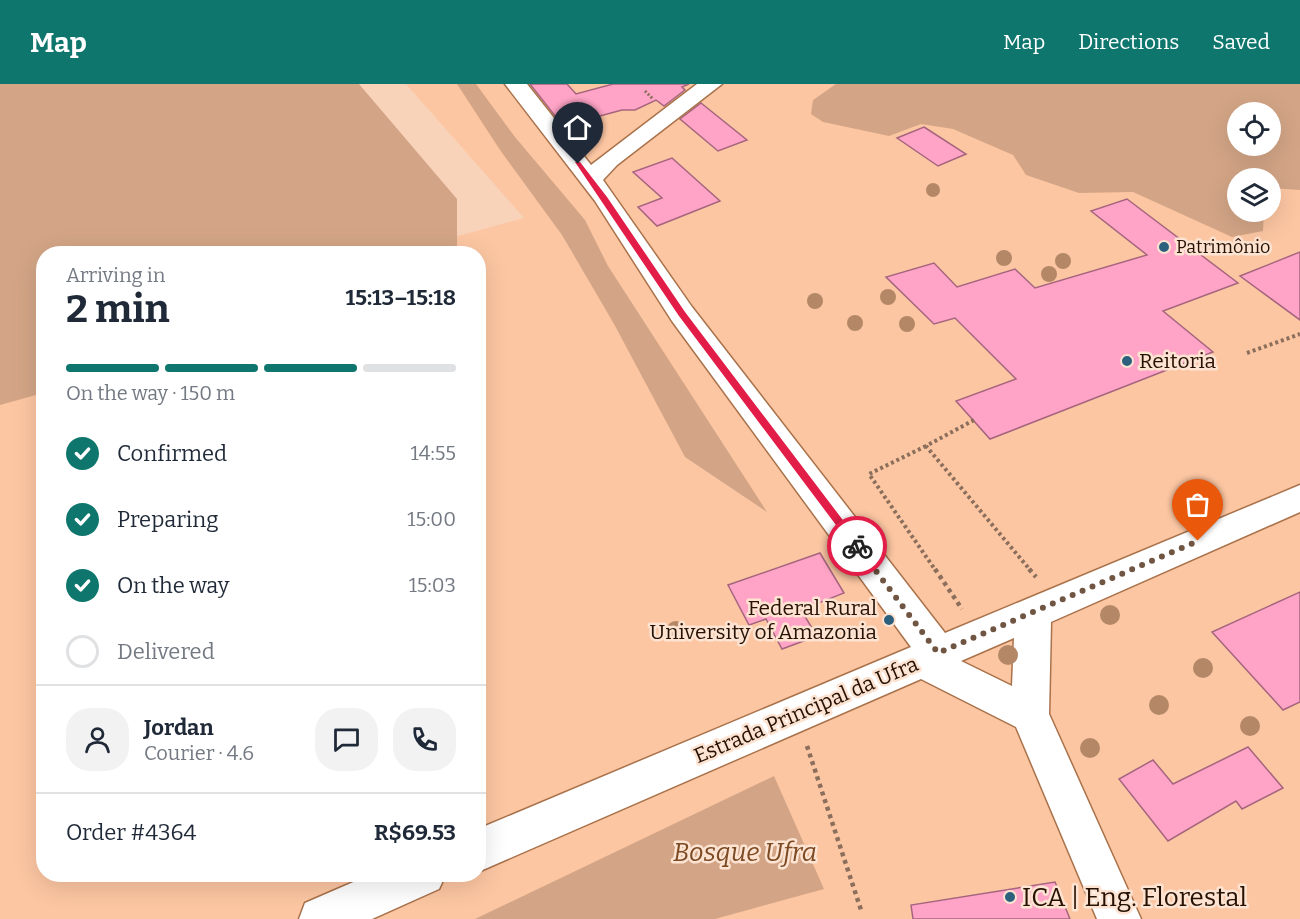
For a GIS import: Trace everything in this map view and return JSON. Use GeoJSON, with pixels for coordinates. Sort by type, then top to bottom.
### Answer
{"type":"FeatureCollection","features":[{"type":"Feature","properties":{"kind":"lane"},"geometry":{"type":"LineString","coordinates":[[516,84],[597,189],[682,314],[929,657],[1030,714]]}},
{"type":"Feature","properties":{"kind":"lane"},"geometry":{"type":"LineString","coordinates":[[597,189],[609,160],[711,84]]}},
{"type":"Feature","properties":{"kind":"lane","name":"Estrada Principal da Ufra"},"geometry":{"type":"LineString","coordinates":[[486,848],[1300,498]]}},
{"type":"Feature","properties":{"kind":"lane"},"geometry":{"type":"LineString","coordinates":[[1044,607],[1034,664],[1030,714],[1119,919]]}},
{"type":"Feature","properties":{"kind":"lane"},"geometry":{"type":"LineString","coordinates":[[321,919],[406,882]]}},
{"type":"Feature","properties":{"kind":"path"},"geometry":{"type":"LineString","coordinates":[[1247,353],[1300,334]]}},
{"type":"Feature","properties":{"kind":"path"},"geometry":{"type":"LineString","coordinates":[[974,420],[869,474],[980,635]]}},
{"type":"Feature","properties":{"kind":"path"},"geometry":{"type":"LineString","coordinates":[[926,446],[1044,607]]}},
{"type":"Feature","properties":{"kind":"path"},"geometry":{"type":"LineString","coordinates":[[796,714],[862,913]]}},
{"type":"Feature","properties":{"kind":"shaded area","name":"Federal Rural University of Amazonia"},"geometry":{"type":"Polygon","coordinates":[[[406,84],[1300,84],[1300,919],[0,919],[0,365],[36,355],[36,882],[486,882],[486,246],[422,246],[524,218],[406,84]]]}},
{"type":"Feature","properties":{"kind":"green space"},"geometry":{"type":"Polygon","coordinates":[[[0,84],[359,84],[457,199],[457,246],[36,246],[36,395],[0,405],[0,84]]]}},
{"type":"Feature","properties":{"kind":"green space"},"geometry":{"type":"Polygon","coordinates":[[[457,84],[476,84],[515,137],[585,220],[608,266],[767,512],[685,457],[614,324],[562,235],[500,150],[457,84]]]}},
{"type":"Feature","properties":{"kind":"green space"},"geometry":{"type":"Polygon","coordinates":[[[836,84],[1300,84],[1300,190],[1281,189],[1281,168],[1227,168],[1227,222],[1263,222],[1263,231],[1232,237],[1133,192],[1079,193],[1026,175],[1013,155],[953,129],[921,124],[889,136],[823,122],[811,114],[813,100],[836,84]]]}},
{"type":"Feature","properties":{"kind":"green space","name":"Bosque Ufra"},"geometry":{"type":"Polygon","coordinates":[[[774,776],[824,889],[715,919],[475,919],[774,776]]]}},
{"type":"Feature","properties":{"kind":"building"},"geometry":{"type":"Polygon","coordinates":[[[530,84],[567,84],[576,94],[613,84],[689,84],[682,87],[685,90],[664,106],[656,100],[635,110],[622,110],[563,126],[530,84]]]}},
{"type":"Feature","properties":{"kind":"building"},"geometry":{"type":"Polygon","coordinates":[[[701,103],[747,140],[718,151],[680,119],[701,103]]]}},
{"type":"Feature","properties":{"kind":"building"},"geometry":{"type":"Polygon","coordinates":[[[924,127],[966,154],[938,166],[897,138],[924,127]]]}},
{"type":"Feature","properties":{"kind":"building"},"geometry":{"type":"Polygon","coordinates":[[[672,158],[720,201],[657,226],[638,207],[662,198],[633,172],[672,158]]]}},
{"type":"Feature","properties":{"kind":"building"},"geometry":{"type":"Polygon","coordinates":[[[1127,199],[1238,283],[1163,311],[1213,352],[990,439],[956,401],[1016,379],[955,318],[934,324],[886,277],[934,263],[957,287],[1015,269],[1035,288],[1147,255],[1091,211],[1127,199]]]}},
{"type":"Feature","properties":{"kind":"building"},"geometry":{"type":"Polygon","coordinates":[[[1300,252],[1300,320],[1240,276],[1300,252]]]}},
{"type":"Feature","properties":{"kind":"building"},"geometry":{"type":"Polygon","coordinates":[[[820,553],[844,593],[801,610],[817,636],[782,649],[766,619],[749,625],[728,585],[820,553]]]}},
{"type":"Feature","properties":{"kind":"building"},"geometry":{"type":"Polygon","coordinates":[[[1300,592],[1300,702],[1283,710],[1212,632],[1300,592]]]}},
{"type":"Feature","properties":{"kind":"building"},"geometry":{"type":"Polygon","coordinates":[[[1248,747],[1283,788],[1242,809],[1236,801],[1168,841],[1119,779],[1153,760],[1173,784],[1248,747]]]}},
{"type":"Feature","properties":{"kind":"building","name":"ICA | Eng. Florestal"},"geometry":{"type":"Polygon","coordinates":[[[1055,882],[1070,919],[913,919],[911,905],[1055,882]]]}},
{"type":"Feature","properties":{"kind":"way so far"},"geometry":{"type":"LineString","coordinates":[[857,546],[938,653],[1198,541]]}},
{"type":"Feature","properties":{"kind":"place","name":"Patrimônio"},"geometry":{"type":"Point","coordinates":[1164,247]}},
{"type":"Feature","properties":{"kind":"place","name":"Reitoria"},"geometry":{"type":"Point","coordinates":[1127,361]}},
{"type":"Feature","properties":{"kind":"place","name":"Federal Rural University of Amazonia"},"geometry":{"type":"Point","coordinates":[889,620]}},
{"type":"Feature","properties":{"kind":"place","name":"ICA | Eng. Florestal"},"geometry":{"type":"Point","coordinates":[1010,897]}},
{"type":"Feature","properties":{"kind":"route"},"geometry":{"type":"LineString","coordinates":[[578,164],[604,198],[682,314],[857,546]]}}]}
